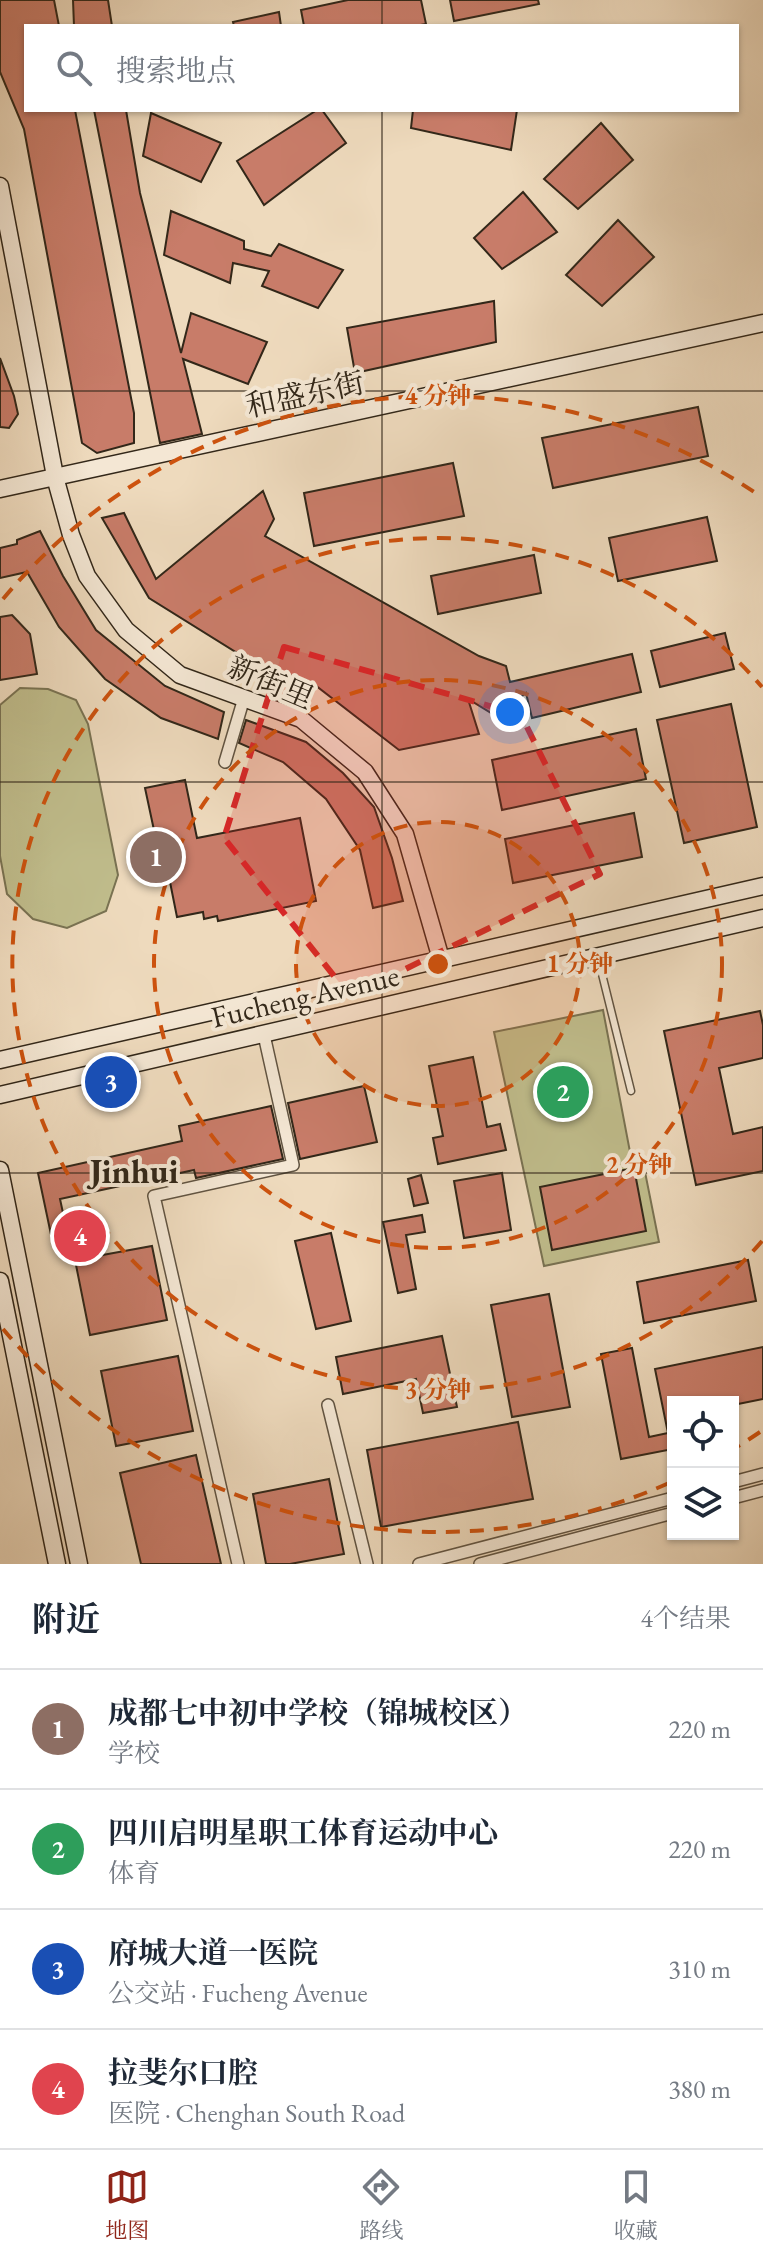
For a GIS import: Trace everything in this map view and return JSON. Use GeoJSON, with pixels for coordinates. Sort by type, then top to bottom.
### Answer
{"type":"FeatureCollection","features":[{"type":"Feature","properties":{"kind":"main road","name":"新街里"},"geometry":{"type":"LineString","coordinates":[[0,186],[55,476],[71,535],[87,576],[126,630],[180,675],[301,719],[365,772],[405,834],[441,959]]}},
{"type":"Feature","properties":{"kind":"main road","name":"和盛东街"},"geometry":{"type":"LineString","coordinates":[[0,489],[763,323]]}},
{"type":"Feature","properties":{"kind":"main road","name":"Fucheng Avenue"},"geometry":{"type":"LineString","coordinates":[[0,1060],[763,886]]}},
{"type":"Feature","properties":{"kind":"main road","name":"Fucheng Avenue"},"geometry":{"type":"LineString","coordinates":[[0,1095],[763,918]]}},
{"type":"Feature","properties":{"kind":"main road"},"geometry":{"type":"LineString","coordinates":[[0,1170],[79,1564]]}},
{"type":"Feature","properties":{"kind":"main road"},"geometry":{"type":"LineString","coordinates":[[0,1281],[57,1564]]}},
{"type":"Feature","properties":{"kind":"street"},"geometry":{"type":"LineString","coordinates":[[225,762],[244,698]]}},
{"type":"Feature","properties":{"kind":"street"},"geometry":{"type":"LineString","coordinates":[[238,1564],[154,1196],[293,1165],[264,1035]]}},
{"type":"Feature","properties":{"kind":"street"},"geometry":{"type":"LineString","coordinates":[[328,1405],[367,1564]]}},
{"type":"Feature","properties":{"kind":"street"},"geometry":{"type":"LineString","coordinates":[[739,1480],[763,1474]]}},
{"type":"Feature","properties":{"kind":"street"},"geometry":{"type":"LineString","coordinates":[[739,1496],[763,1490]]}},
{"type":"Feature","properties":{"kind":"street"},"geometry":{"type":"LineString","coordinates":[[419,1564],[667,1500]]}},
{"type":"Feature","properties":{"kind":"street"},"geometry":{"type":"LineString","coordinates":[[480,1564],[667,1515]]}},
{"type":"Feature","properties":{"kind":"lane"},"geometry":{"type":"LineString","coordinates":[[598,958],[631,1091]]}},
{"type":"Feature","properties":{"kind":"highlighted area"},"geometry":{"type":"Polygon","coordinates":[[[284,647],[521,715],[600,874],[350,996],[224,838],[284,647]]]}},
{"type":"Feature","properties":{"kind":"shaded area"},"geometry":{"type":"Polygon","coordinates":[[[20,688],[48,689],[76,700],[88,724],[118,875],[106,911],[67,928],[33,919],[7,894],[0,856],[0,705],[20,688]]]}},
{"type":"Feature","properties":{"kind":"shaded area"},"geometry":{"type":"Polygon","coordinates":[[[603,1010],[630,1152],[641,1152],[659,1242],[544,1266],[494,1032],[603,1010]]]}},
{"type":"Feature","properties":{"kind":"building"},"geometry":{"type":"Polygon","coordinates":[[[0,0],[54,0],[59,24],[24,24],[24,112],[75,112],[134,413],[134,443],[97,453],[82,443],[24,129],[0,72],[0,0]]]}},
{"type":"Feature","properties":{"kind":"building"},"geometry":{"type":"Polygon","coordinates":[[[73,0],[108,0],[112,24],[74,24],[73,0]]]}},
{"type":"Feature","properties":{"kind":"building"},"geometry":{"type":"Polygon","coordinates":[[[348,0],[421,0],[426,24],[304,24],[301,10],[348,0]]]}},
{"type":"Feature","properties":{"kind":"building"},"geometry":{"type":"Polygon","coordinates":[[[450,0],[538,0],[539,4],[454,21],[450,0]]]}},
{"type":"Feature","properties":{"kind":"building"},"geometry":{"type":"Polygon","coordinates":[[[279,12],[281,24],[234,24],[279,12]]]}},
{"type":"Feature","properties":{"kind":"building"},"geometry":{"type":"Polygon","coordinates":[[[94,112],[126,112],[140,193],[181,353],[191,313],[267,342],[248,384],[183,359],[202,434],[160,443],[94,112]]]}},
{"type":"Feature","properties":{"kind":"building"},"geometry":{"type":"Polygon","coordinates":[[[314,112],[323,112],[346,143],[264,205],[237,161],[314,112]]]}},
{"type":"Feature","properties":{"kind":"building"},"geometry":{"type":"Polygon","coordinates":[[[413,112],[517,112],[511,150],[411,128],[413,112]]]}},
{"type":"Feature","properties":{"kind":"building"},"geometry":{"type":"Polygon","coordinates":[[[151,113],[221,143],[201,182],[143,156],[151,113]]]}},
{"type":"Feature","properties":{"kind":"building"},"geometry":{"type":"Polygon","coordinates":[[[601,123],[633,160],[578,209],[544,179],[601,123]]]}},
{"type":"Feature","properties":{"kind":"building"},"geometry":{"type":"Polygon","coordinates":[[[523,192],[557,232],[502,269],[474,238],[523,192]]]}},
{"type":"Feature","properties":{"kind":"building"},"geometry":{"type":"Polygon","coordinates":[[[171,211],[244,241],[244,249],[271,256],[279,244],[343,270],[318,308],[262,286],[269,271],[233,263],[230,283],[164,255],[171,211]]]}},
{"type":"Feature","properties":{"kind":"building"},"geometry":{"type":"Polygon","coordinates":[[[618,220],[654,257],[602,306],[566,275],[618,220]]]}},
{"type":"Feature","properties":{"kind":"building"},"geometry":{"type":"Polygon","coordinates":[[[494,301],[496,342],[355,373],[347,328],[494,301]]]}},
{"type":"Feature","properties":{"kind":"building"},"geometry":{"type":"Polygon","coordinates":[[[0,358],[18,414],[9,428],[0,427],[0,358]]]}},
{"type":"Feature","properties":{"kind":"building"},"geometry":{"type":"Polygon","coordinates":[[[698,407],[708,456],[553,488],[542,438],[698,407]]]}},
{"type":"Feature","properties":{"kind":"building"},"geometry":{"type":"Polygon","coordinates":[[[453,463],[464,516],[314,546],[304,493],[453,463]]]}},
{"type":"Feature","properties":{"kind":"building"},"geometry":{"type":"Polygon","coordinates":[[[263,491],[274,519],[265,536],[479,656],[506,666],[510,682],[632,654],[641,692],[532,718],[526,693],[496,716],[468,699],[479,734],[399,750],[311,682],[255,664],[149,598],[102,518],[124,513],[156,579],[263,491]]]}},
{"type":"Feature","properties":{"kind":"building"},"geometry":{"type":"Polygon","coordinates":[[[707,517],[717,561],[618,581],[609,538],[707,517]]]}},
{"type":"Feature","properties":{"kind":"building"},"geometry":{"type":"Polygon","coordinates":[[[40,531],[96,630],[165,686],[224,712],[218,739],[161,718],[105,679],[59,627],[27,572],[0,578],[0,548],[17,544],[17,540],[40,531]]]}},
{"type":"Feature","properties":{"kind":"building"},"geometry":{"type":"Polygon","coordinates":[[[534,555],[541,593],[438,614],[431,576],[534,555]]]}},
{"type":"Feature","properties":{"kind":"building"},"geometry":{"type":"Polygon","coordinates":[[[12,615],[30,634],[37,674],[0,680],[0,617],[12,615]]]}},
{"type":"Feature","properties":{"kind":"building"},"geometry":{"type":"Polygon","coordinates":[[[725,633],[734,669],[660,687],[651,651],[725,633]]]}},
{"type":"Feature","properties":{"kind":"building"},"geometry":{"type":"Polygon","coordinates":[[[731,704],[757,827],[684,843],[657,720],[731,704]]]}},
{"type":"Feature","properties":{"kind":"building"},"geometry":{"type":"Polygon","coordinates":[[[246,720],[306,742],[343,773],[374,807],[403,901],[373,908],[360,850],[326,799],[283,762],[239,743],[246,720]]]}},
{"type":"Feature","properties":{"kind":"building"},"geometry":{"type":"Polygon","coordinates":[[[636,729],[646,779],[502,810],[492,760],[636,729]]]}},
{"type":"Feature","properties":{"kind":"building"},"geometry":{"type":"Polygon","coordinates":[[[185,780],[197,838],[300,818],[316,901],[218,921],[217,916],[204,919],[203,912],[177,917],[166,862],[161,863],[145,788],[185,780]]]}},
{"type":"Feature","properties":{"kind":"building"},"geometry":{"type":"Polygon","coordinates":[[[634,813],[642,857],[513,883],[505,839],[634,813]]]}},
{"type":"Feature","properties":{"kind":"building"},"geometry":{"type":"Polygon","coordinates":[[[760,1011],[763,1058],[719,1068],[733,1134],[763,1127],[763,1171],[696,1185],[664,1031],[760,1011]]]}},
{"type":"Feature","properties":{"kind":"building"},"geometry":{"type":"Polygon","coordinates":[[[473,1057],[487,1127],[500,1124],[506,1150],[438,1164],[433,1138],[443,1136],[429,1066],[473,1057]]]}},
{"type":"Feature","properties":{"kind":"building"},"geometry":{"type":"Polygon","coordinates":[[[364,1086],[377,1142],[300,1159],[288,1103],[364,1086]]]}},
{"type":"Feature","properties":{"kind":"building"},"geometry":{"type":"Polygon","coordinates":[[[271,1106],[283,1159],[196,1178],[194,1170],[60,1199],[69,1241],[53,1244],[38,1173],[182,1141],[179,1126],[271,1106]]]}},
{"type":"Feature","properties":{"kind":"building"},"geometry":{"type":"Polygon","coordinates":[[[634,1168],[646,1231],[552,1250],[540,1187],[634,1168]]]}},
{"type":"Feature","properties":{"kind":"building"},"geometry":{"type":"Polygon","coordinates":[[[502,1173],[511,1230],[464,1238],[454,1181],[502,1173]]]}},
{"type":"Feature","properties":{"kind":"building"},"geometry":{"type":"Polygon","coordinates":[[[421,1175],[428,1203],[414,1206],[408,1179],[421,1175]]]}},
{"type":"Feature","properties":{"kind":"building"},"geometry":{"type":"Polygon","coordinates":[[[422,1215],[425,1232],[406,1235],[416,1289],[398,1293],[383,1222],[422,1215]]]}},
{"type":"Feature","properties":{"kind":"building"},"geometry":{"type":"Polygon","coordinates":[[[331,1233],[351,1321],[316,1329],[295,1241],[331,1233]]]}},
{"type":"Feature","properties":{"kind":"building"},"geometry":{"type":"Polygon","coordinates":[[[152,1246],[167,1320],[90,1335],[75,1260],[152,1246]]]}},
{"type":"Feature","properties":{"kind":"building"},"geometry":{"type":"Polygon","coordinates":[[[748,1260],[756,1301],[644,1323],[637,1282],[748,1260]]]}},
{"type":"Feature","properties":{"kind":"building"},"geometry":{"type":"Polygon","coordinates":[[[549,1294],[570,1407],[512,1417],[491,1305],[549,1294]]]}},
{"type":"Feature","properties":{"kind":"building"},"geometry":{"type":"Polygon","coordinates":[[[442,1336],[457,1407],[423,1413],[416,1379],[343,1394],[336,1357],[442,1336]]]}},
{"type":"Feature","properties":{"kind":"building"},"geometry":{"type":"Polygon","coordinates":[[[763,1347],[763,1399],[739,1404],[739,1396],[667,1396],[667,1428],[655,1369],[763,1347]]]}},
{"type":"Feature","properties":{"kind":"building"},"geometry":{"type":"Polygon","coordinates":[[[632,1348],[649,1437],[667,1433],[667,1450],[621,1459],[601,1354],[632,1348]]]}},
{"type":"Feature","properties":{"kind":"building"},"geometry":{"type":"Polygon","coordinates":[[[178,1356],[193,1431],[116,1446],[101,1371],[178,1356]]]}},
{"type":"Feature","properties":{"kind":"building"},"geometry":{"type":"Polygon","coordinates":[[[518,1422],[533,1499],[381,1527],[367,1450],[518,1422]]]}},
{"type":"Feature","properties":{"kind":"building"},"geometry":{"type":"Polygon","coordinates":[[[196,1455],[221,1564],[141,1564],[120,1473],[196,1455]]]}},
{"type":"Feature","properties":{"kind":"building"},"geometry":{"type":"Polygon","coordinates":[[[329,1479],[344,1554],[290,1564],[266,1564],[253,1494],[329,1479]]]}},
{"type":"Feature","properties":{"kind":"place","name":"成都七中初中学校（锦城校区）"},"geometry":{"type":"Point","coordinates":[156,857]}},
{"type":"Feature","properties":{"kind":"place","name":"府城大道一医院"},"geometry":{"type":"Point","coordinates":[111,1082]}},
{"type":"Feature","properties":{"kind":"place","name":"四川启明星职工体育运动中心"},"geometry":{"type":"Point","coordinates":[563,1092]}},
{"type":"Feature","properties":{"kind":"place","name":"拉斐尔口腔"},"geometry":{"type":"Point","coordinates":[80,1236]}},
{"type":"Feature","properties":{"kind":"district","name":"Jinhui"},"geometry":{"type":"Point","coordinates":[134,1171]}}]}
